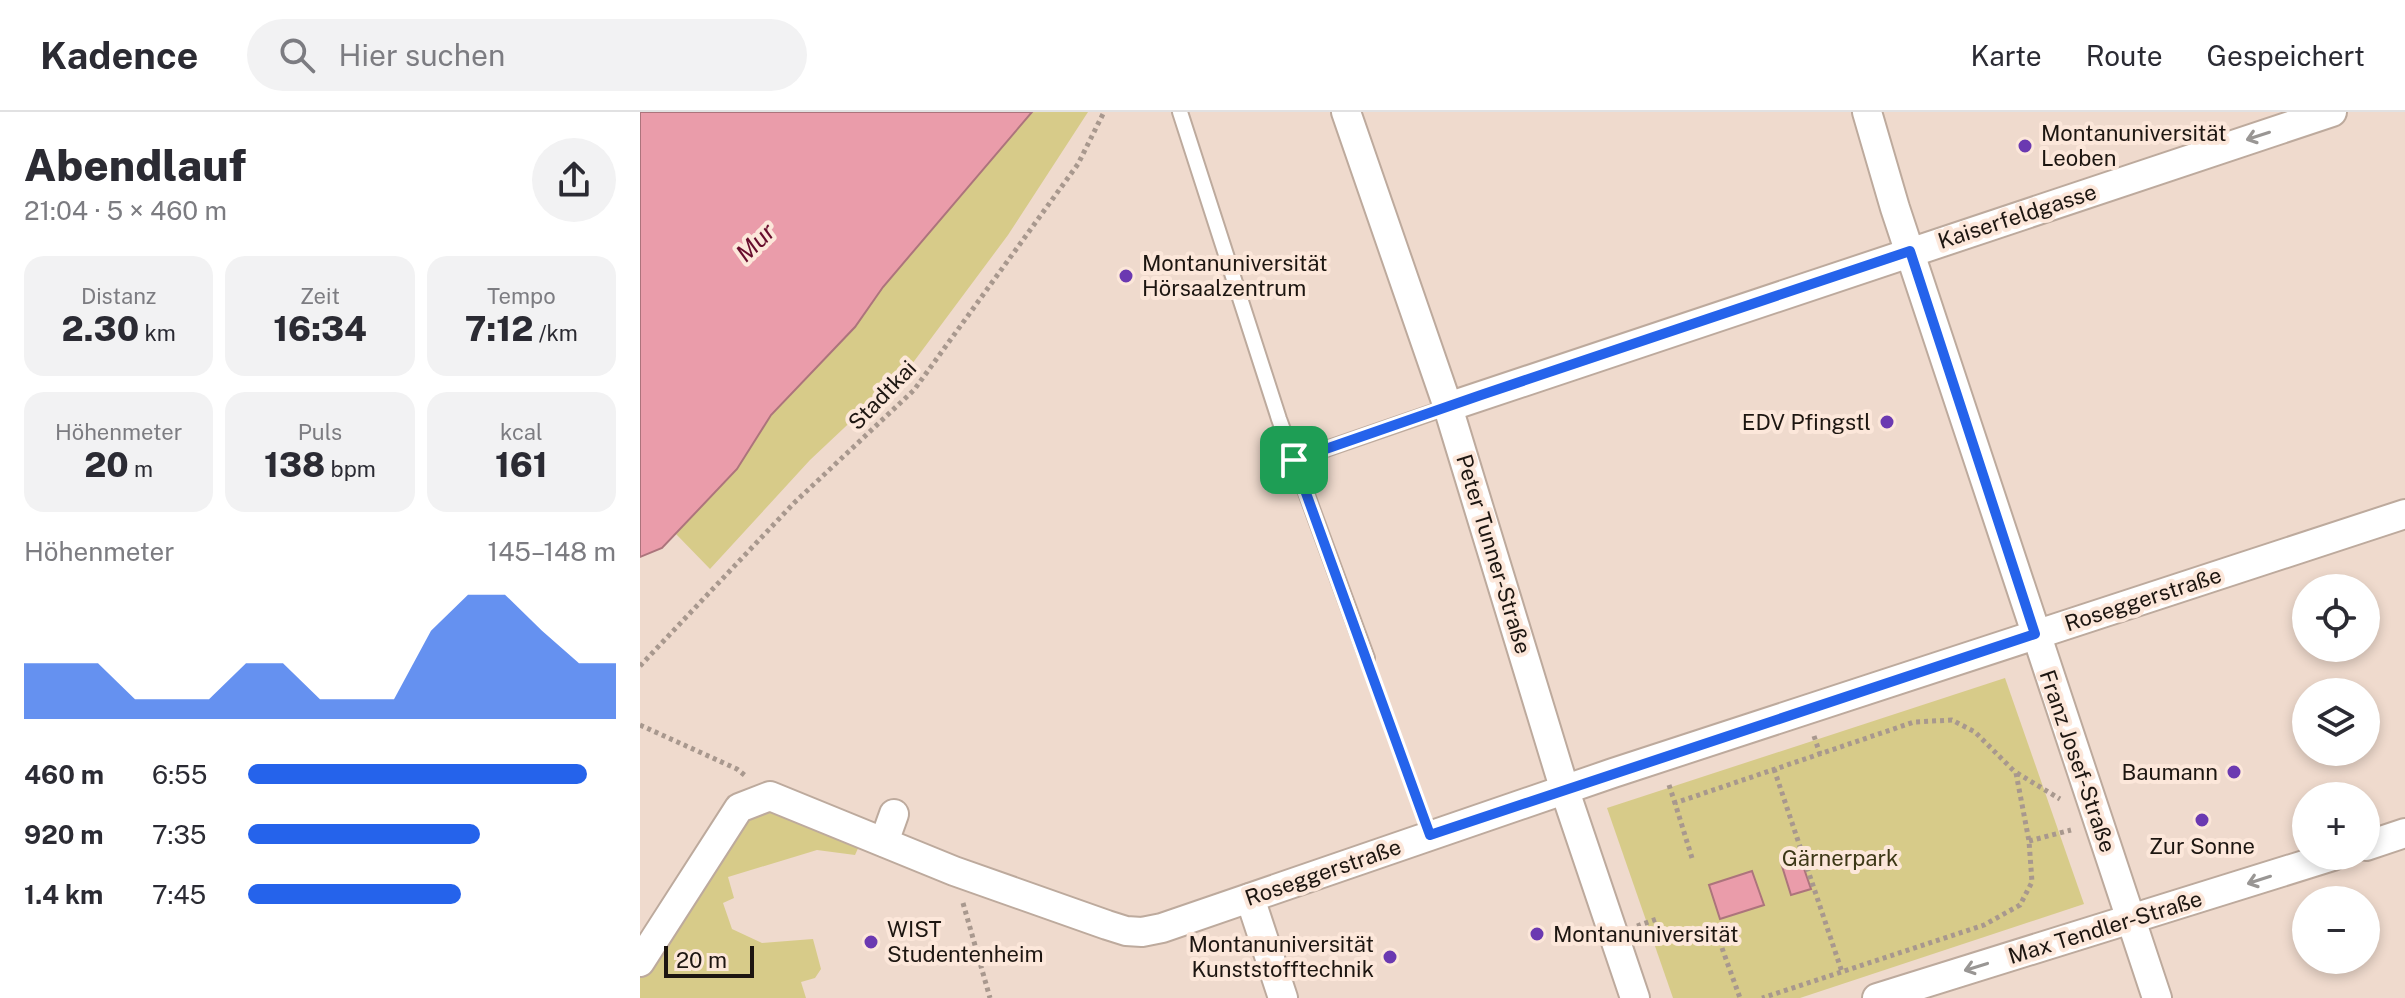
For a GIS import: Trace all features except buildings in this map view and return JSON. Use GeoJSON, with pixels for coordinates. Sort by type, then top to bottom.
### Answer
{"type":"FeatureCollection","features":[{"type":"Feature","properties":{"kind":"street","name":"Peter Tunner-Straße"},"geometry":{"type":"LineString","coordinates":[[1346,112],[1448,407],[1565,791],[1635,998]]}},
{"type":"Feature","properties":{"kind":"street","name":"Franz Josef-Straße"},"geometry":{"type":"LineString","coordinates":[[1867,112],[2035,634],[2157,998]]}},
{"type":"Feature","properties":{"kind":"street","name":"Kaiserfeldgasse"},"geometry":{"type":"LineString","coordinates":[[1448,407],[2332,112]]}},
{"type":"Feature","properties":{"kind":"street","name":"Roseggerstraße"},"geometry":{"type":"LineString","coordinates":[[770,796],[954,871],[1126,931],[1142,932],[1162,928],[1430,835],[2405,514]]}},
{"type":"Feature","properties":{"kind":"street"},"geometry":{"type":"LineString","coordinates":[[640,962],[739,808],[770,796]]}},
{"type":"Feature","properties":{"kind":"street"},"geometry":{"type":"LineString","coordinates":[[884,842],[894,814]]}},
{"type":"Feature","properties":{"kind":"street"},"geometry":{"type":"LineString","coordinates":[[2380,841],[2405,833]]}},
{"type":"Feature","properties":{"kind":"street","name":"Max Tendler-Straße"},"geometry":{"type":"LineString","coordinates":[[1877,998],[2292,869]]}},
{"type":"Feature","properties":{"kind":"street"},"geometry":{"type":"LineString","coordinates":[[1250,898],[1283,998]]}},
{"type":"Feature","properties":{"kind":"lane"},"geometry":{"type":"LineString","coordinates":[[1180,112],[1294,460],[1367,658]]}},
{"type":"Feature","properties":{"kind":"lane","name":"Kaiserfeldgasse"},"geometry":{"type":"LineString","coordinates":[[1294,460],[1448,407]]}},
{"type":"Feature","properties":{"kind":"path","name":"Stadtkai"},"geometry":{"type":"LineString","coordinates":[[640,666],[794,503],[914,390],[1078,164],[1104,112]]}},
{"type":"Feature","properties":{"kind":"path"},"geometry":{"type":"LineString","coordinates":[[1367,658],[1430,835]]}},
{"type":"Feature","properties":{"kind":"path"},"geometry":{"type":"LineString","coordinates":[[1692,858],[1675,803],[1914,722],[1952,720],[1975,732],[2016,773],[2029,841],[2032,882],[2020,905],[1984,925],[1762,998]]}},
{"type":"Feature","properties":{"kind":"path"},"geometry":{"type":"LineString","coordinates":[[640,725],[737,769],[770,796]]}},
{"type":"Feature","properties":{"kind":"path"},"geometry":{"type":"LineString","coordinates":[[1774,769],[1842,972]]}},
{"type":"Feature","properties":{"kind":"path"},"geometry":{"type":"LineString","coordinates":[[2029,841],[2099,822]]}},
{"type":"Feature","properties":{"kind":"path"},"geometry":{"type":"LineString","coordinates":[[954,871],[990,998]]}},
{"type":"Feature","properties":{"kind":"path"},"geometry":{"type":"LineString","coordinates":[[1722,948],[1740,998]]}},
{"type":"Feature","properties":{"kind":"green space"},"geometry":{"type":"Polygon","coordinates":[[[1032,112],[1088,112],[1008,235],[912,364],[810,460],[710,569],[676,534],[737,469],[771,415],[855,327],[883,287],[1032,112]]]}},
{"type":"Feature","properties":{"kind":"green space","name":"Gärnerpark"},"geometry":{"type":"Polygon","coordinates":[[[2005,678],[2084,904],[1800,998],[1673,998],[1607,808],[2005,678]]]}},
{"type":"Feature","properties":{"kind":"green space"},"geometry":{"type":"Polygon","coordinates":[[[770,796],[864,835],[855,855],[817,850],[728,877],[734,898],[723,903],[732,929],[762,943],[813,939],[821,969],[815,978],[801,982],[806,998],[640,998],[640,962],[739,808],[770,796]]]}},
{"type":"Feature","properties":{"kind":"water","name":"Mur"},"geometry":{"type":"Polygon","coordinates":[[[640,112],[1032,112],[883,287],[855,327],[771,415],[737,469],[662,548],[640,557],[640,112]]]}},
{"type":"Feature","properties":{"kind":"water"},"geometry":{"type":"Polygon","coordinates":[[[1800,857],[1811,889],[1791,895],[1781,863],[1800,857]]]}},
{"type":"Feature","properties":{"kind":"water"},"geometry":{"type":"Polygon","coordinates":[[[1752,871],[1764,905],[1720,919],[1709,885],[1752,871]]]}},
{"type":"Feature","properties":{"kind":"place","name":"Montanuniversität Leoben"},"geometry":{"type":"Point","coordinates":[2025,146]}},
{"type":"Feature","properties":{"kind":"place","name":"Montanuniversität Hörsaalzentrum"},"geometry":{"type":"Point","coordinates":[1126,276]}},
{"type":"Feature","properties":{"kind":"place","name":"EDV Pfingstl"},"geometry":{"type":"Point","coordinates":[1887,422]}},
{"type":"Feature","properties":{"kind":"place","name":"Baumann"},"geometry":{"type":"Point","coordinates":[2234,772]}},
{"type":"Feature","properties":{"kind":"place","name":"Zur Sonne"},"geometry":{"type":"Point","coordinates":[2202,820]}},
{"type":"Feature","properties":{"kind":"place","name":"Montanuniversität"},"geometry":{"type":"Point","coordinates":[1537,934]}},
{"type":"Feature","properties":{"kind":"place","name":"WIST Studentenheim"},"geometry":{"type":"Point","coordinates":[871,942]}},
{"type":"Feature","properties":{"kind":"place","name":"Montanuniversität Kunststofftechnik"},"geometry":{"type":"Point","coordinates":[1390,957]}},
{"type":"Feature","properties":{"kind":"route"},"geometry":{"type":"LineString","coordinates":[[1910,251],[2035,634],[1430,835],[1294,460],[1910,251]]}}]}
